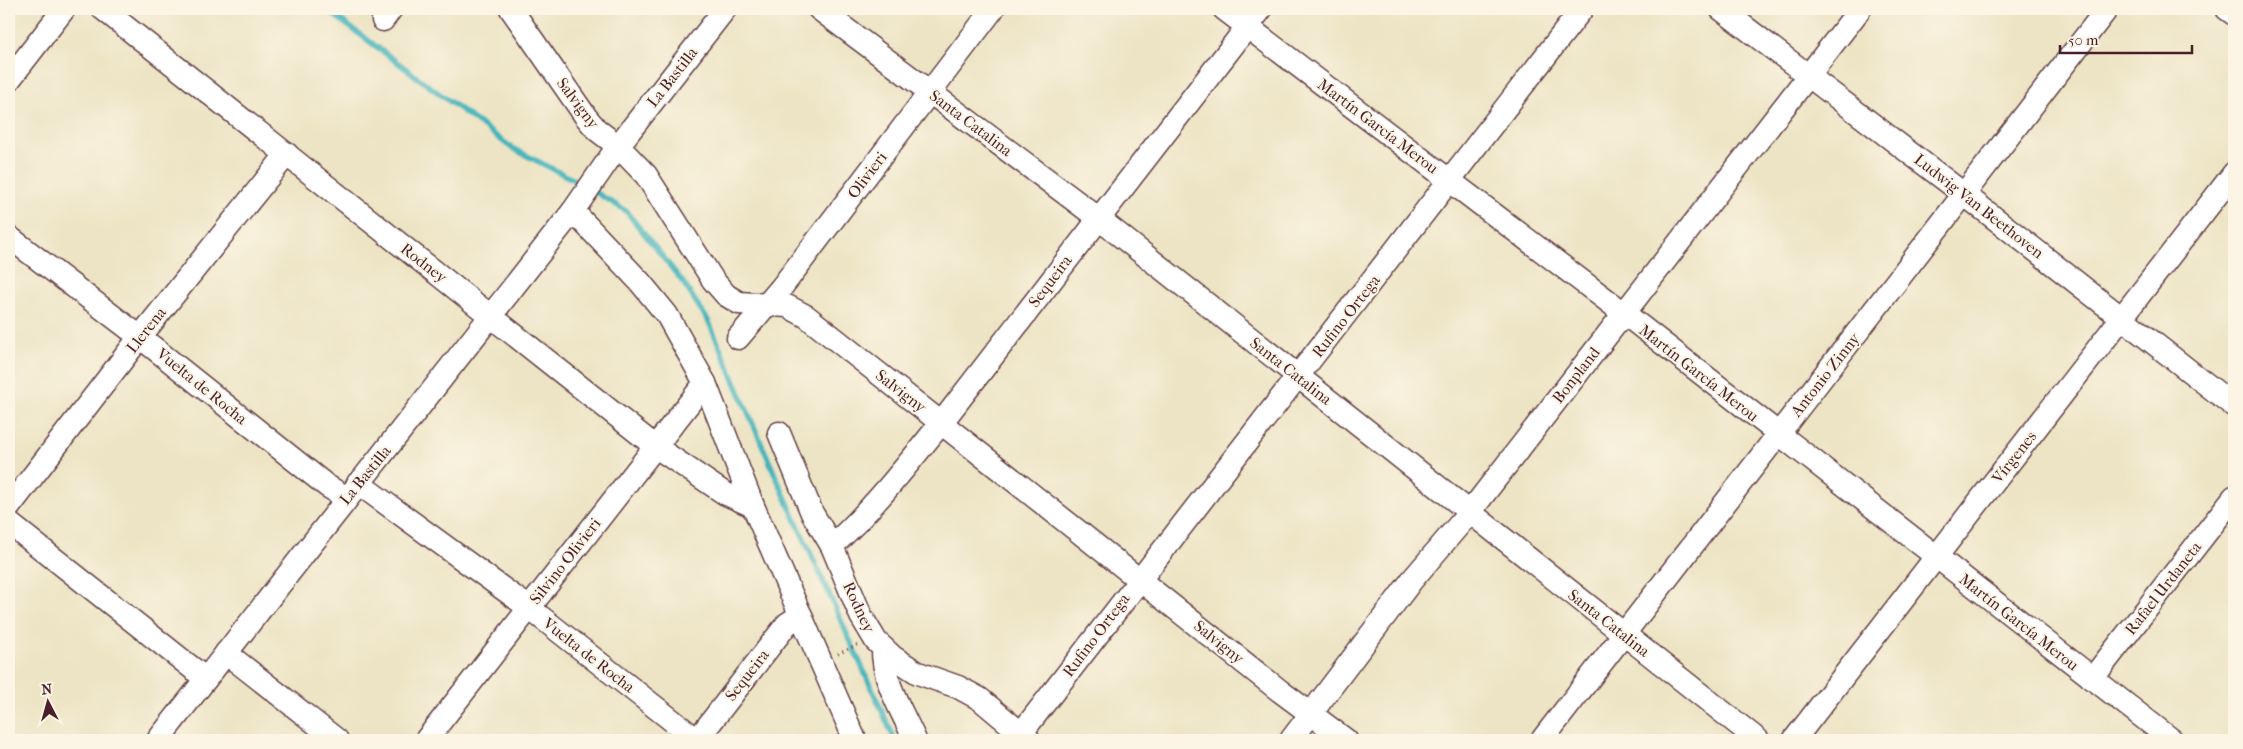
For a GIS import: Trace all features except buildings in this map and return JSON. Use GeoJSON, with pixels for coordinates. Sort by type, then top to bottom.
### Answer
{"type":"FeatureCollection","features":[{"type":"Feature","properties":{"kind":"street"},"geometry":{"type":"LineString","coordinates":[[9,80],[64,9]]}},
{"type":"Feature","properties":{"kind":"street","name":"Rodney"},"geometry":{"type":"LineString","coordinates":[[103,9],[656,447],[724,493],[753,506]]}},
{"type":"Feature","properties":{"kind":"street","name":"Salvigny"},"geometry":{"type":"LineString","coordinates":[[511,9],[586,117],[597,130],[618,146],[646,175],[713,280],[726,295],[740,303],[787,306],[806,316],[1346,740]]}},
{"type":"Feature","properties":{"kind":"street","name":"La Bastilla"},"geometry":{"type":"LineString","coordinates":[[158,740],[573,211],[618,146],[725,9]]}},
{"type":"Feature","properties":{"kind":"street","name":"Santa Catalina"},"geometry":{"type":"LineString","coordinates":[[819,9],[1098,218],[1758,740]]}},
{"type":"Feature","properties":{"kind":"street","name":"Olivieri"},"geometry":{"type":"LineString","coordinates":[[738,338],[787,280],[993,9]]}},
{"type":"Feature","properties":{"kind":"street","name":"Martín García Merou"},"geometry":{"type":"LineString","coordinates":[[1224,9],[1625,314],[1779,436],[2172,740]]}},
{"type":"Feature","properties":{"kind":"street","name":"Sequeira"},"geometry":{"type":"LineString","coordinates":[[832,546],[852,528],[896,480],[1261,9]]}},
{"type":"Feature","properties":{"kind":"street","name":"Rufino Ortega"},"geometry":{"type":"LineString","coordinates":[[1022,738],[1139,578],[1299,377],[1582,9]]}},
{"type":"Feature","properties":{"kind":"street","name":"Ludwig Van Beethoven"},"geometry":{"type":"LineString","coordinates":[[1721,9],[1810,75],[2234,406]]}},
{"type":"Feature","properties":{"kind":"street","name":"Bonpland"},"geometry":{"type":"LineString","coordinates":[[1291,740],[1412,580],[1470,512],[1860,9]]}},
{"type":"Feature","properties":{"kind":"street","name":"Antonio Zinny"},"geometry":{"type":"LineString","coordinates":[[1542,740],[1779,436],[2107,9]]}},
{"type":"Feature","properties":{"kind":"street"},"geometry":{"type":"LineString","coordinates":[[2227,9],[2234,14]]}},
{"type":"Feature","properties":{"kind":"street","name":"Llerena"},"geometry":{"type":"LineString","coordinates":[[9,507],[140,337],[286,154]]}},
{"type":"Feature","properties":{"kind":"street","name":"Vírgenes"},"geometry":{"type":"LineString","coordinates":[[1794,740],[2234,173]]}},
{"type":"Feature","properties":{"kind":"street"},"geometry":{"type":"LineString","coordinates":[[573,211],[640,282],[667,315],[706,383],[753,506],[855,740]]}},
{"type":"Feature","properties":{"kind":"street","name":"Vuelta de Rocha"},"geometry":{"type":"LineString","coordinates":[[9,237],[140,337],[327,486],[353,490],[528,607],[697,740]]}},
{"type":"Feature","properties":{"kind":"street","name":"Silvino Olivieri"},"geometry":{"type":"LineString","coordinates":[[426,740],[528,607],[706,383]]}},
{"type":"Feature","properties":{"kind":"street","name":"Rodney"},"geometry":{"type":"LineString","coordinates":[[779,433],[812,513],[832,546],[861,616],[876,641],[874,645],[918,673],[958,687],[980,699],[1022,738]]}},
{"type":"Feature","properties":{"kind":"street","name":"Rafael Urdaneta"},"geometry":{"type":"LineString","coordinates":[[2092,679],[2234,497]]}},
{"type":"Feature","properties":{"kind":"street"},"geometry":{"type":"LineString","coordinates":[[9,523],[206,679]]}},
{"type":"Feature","properties":{"kind":"street","name":"Sequeira"},"geometry":{"type":"LineString","coordinates":[[697,740],[787,624],[801,614]]}},
{"type":"Feature","properties":{"kind":"street"},"geometry":{"type":"LineString","coordinates":[[874,645],[915,740]]}},
{"type":"Feature","properties":{"kind":"street"},"geometry":{"type":"LineString","coordinates":[[226,653],[337,740]]}},
{"type":"Feature","properties":{"kind":"path"},"geometry":{"type":"LineString","coordinates":[[842,652],[874,645]]}},
{"type":"Feature","properties":{"kind":"waterway"},"geometry":{"type":"LineString","coordinates":[[326,9],[512,148],[584,185]]}},
{"type":"Feature","properties":{"kind":"waterway"},"geometry":{"type":"LineString","coordinates":[[592,190],[626,211],[682,281],[709,322],[773,470],[895,740]]}}]}
